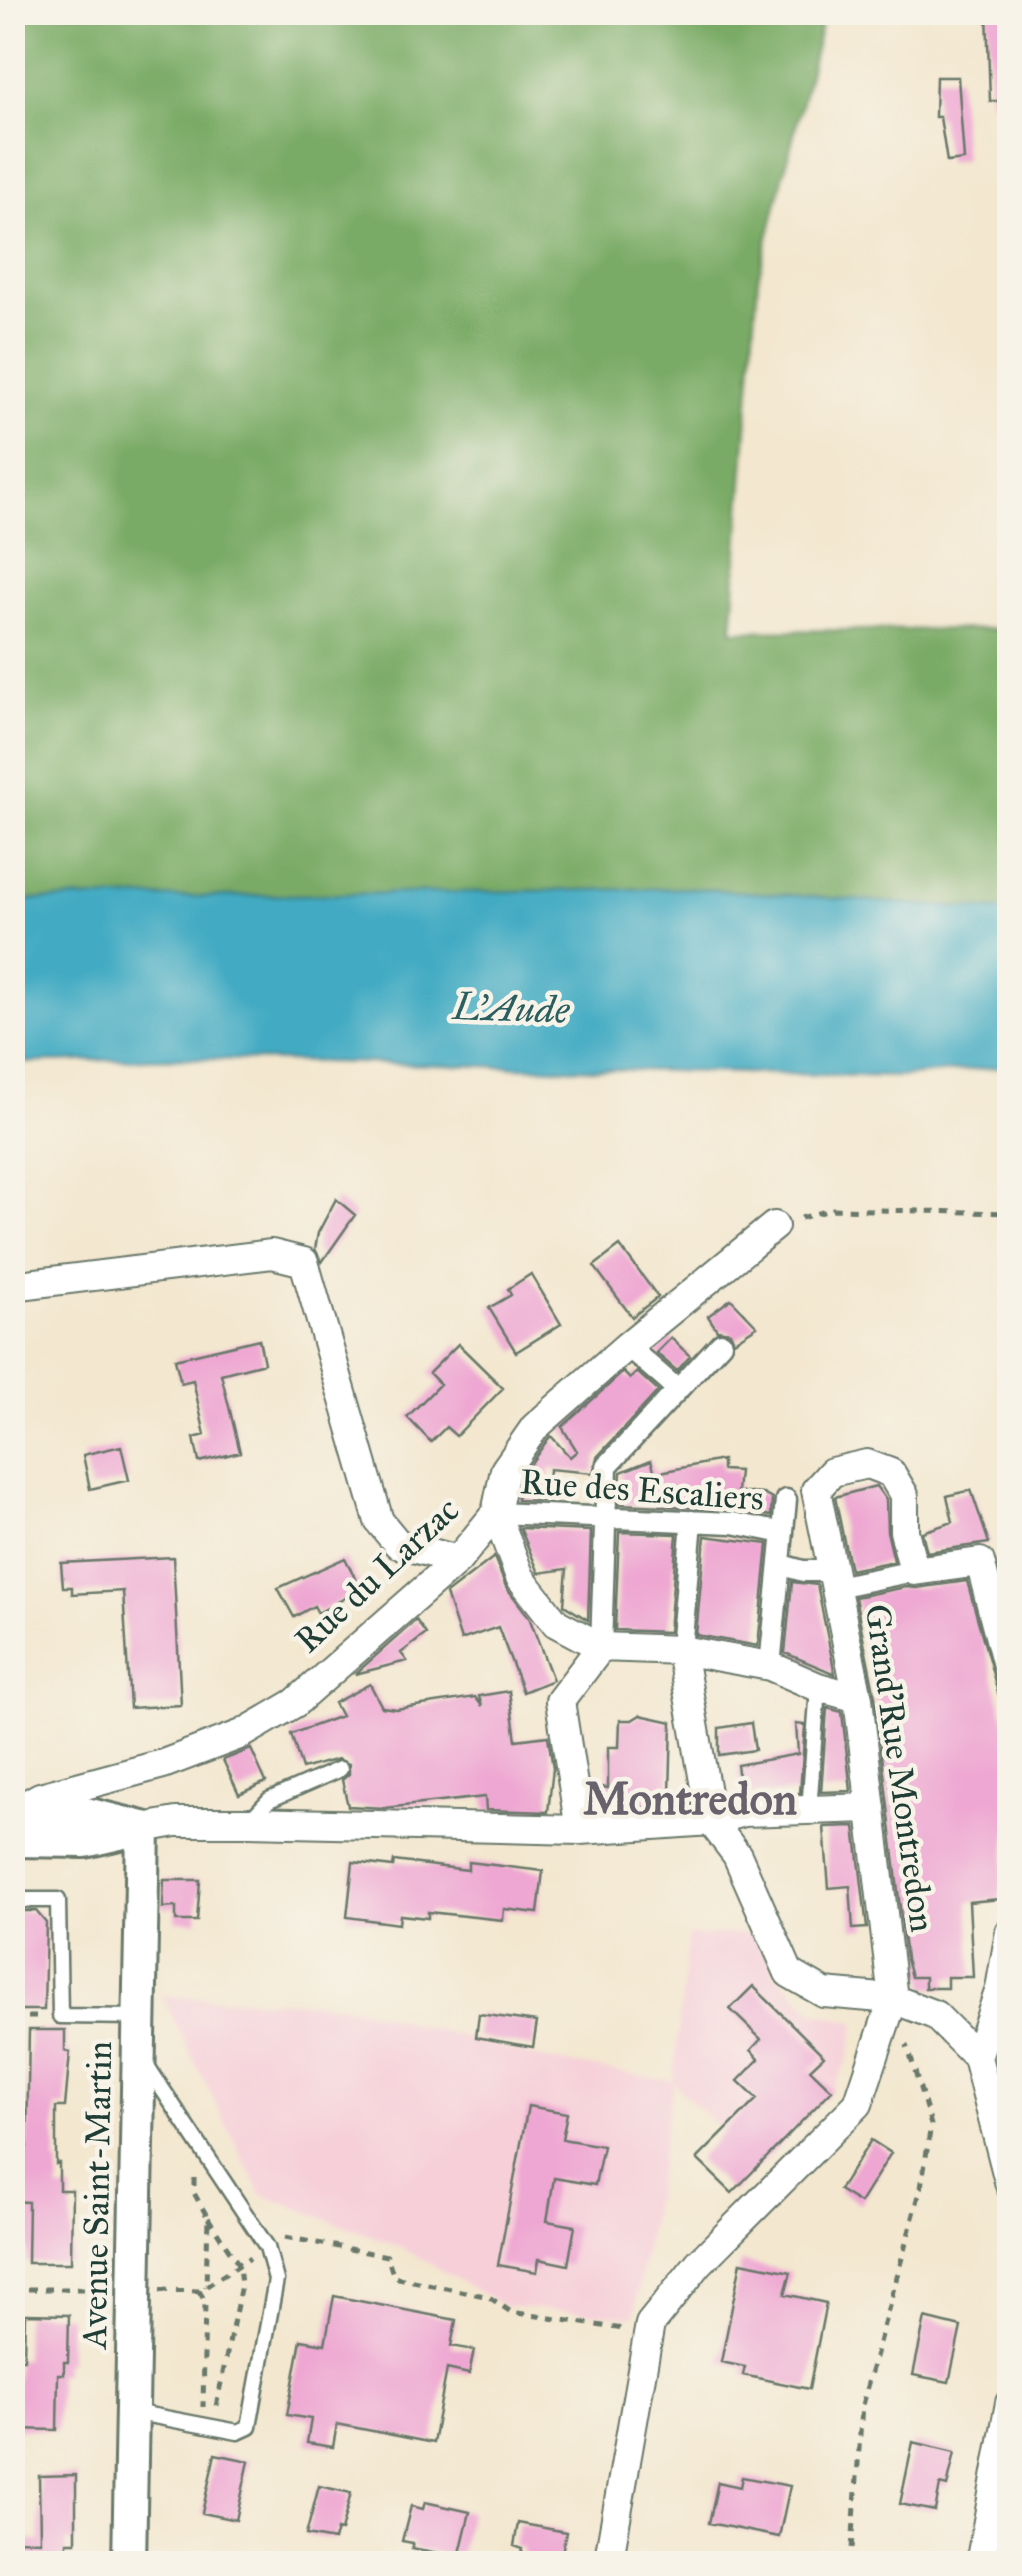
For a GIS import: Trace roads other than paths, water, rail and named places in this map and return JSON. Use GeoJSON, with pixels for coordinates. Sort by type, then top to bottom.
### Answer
{"type":"FeatureCollection","features":[{"type":"Feature","properties":{"kind":"street","name":"Rue du Larzac"},"geometry":{"type":"LineString","coordinates":[[14,1825],[40,1797],[163,1764],[242,1734],[294,1702],[458,1560],[496,1513],[505,1470],[535,1427],[774,1226]]}},
{"type":"Feature","properties":{"kind":"street"},"geometry":{"type":"LineString","coordinates":[[12,1286],[272,1254],[304,1262],[379,1521],[398,1544],[458,1560]]}},
{"type":"Feature","properties":{"kind":"street"},"geometry":{"type":"LineString","coordinates":[[580,1830],[560,1701],[601,1647],[606,1466],[721,1343]]}},
{"type":"Feature","properties":{"kind":"street"},"geometry":{"type":"LineString","coordinates":[[627,1346],[678,1390]]}},
{"type":"Feature","properties":{"kind":"street","name":"Grand'Rue Montredon"},"geometry":{"type":"LineString","coordinates":[[894,1999],[858,1698],[816,1490],[832,1472],[867,1464],[891,1473],[904,1495],[904,1531],[914,1571]]}},
{"type":"Feature","properties":{"kind":"street"},"geometry":{"type":"LineString","coordinates":[[770,1666],[786,1500]]}},
{"type":"Feature","properties":{"kind":"street"},"geometry":{"type":"LineString","coordinates":[[496,1513],[520,1577],[556,1623],[601,1647],[681,1650],[770,1666],[818,1687],[858,1698]]}},
{"type":"Feature","properties":{"kind":"street","name":"Rue des Escaliers"},"geometry":{"type":"LineString","coordinates":[[496,1513],[733,1523],[783,1532]]}},
{"type":"Feature","properties":{"kind":"street"},"geometry":{"type":"LineString","coordinates":[[692,1521],[681,1650],[711,1821],[737,1854],[789,1974],[824,1994],[894,1999],[935,2015],[977,2057],[1010,2185]]}},
{"type":"Feature","properties":{"kind":"street"},"geometry":{"type":"LineString","coordinates":[[782,1566],[833,1579],[980,1562],[1010,1677]]}},
{"type":"Feature","properties":{"kind":"street"},"geometry":{"type":"LineString","coordinates":[[14,1825],[85,1841],[176,1822],[580,1830],[711,1821],[743,1812],[870,1808]]}},
{"type":"Feature","properties":{"kind":"street","name":"Avenue Saint-Martin"},"geometry":{"type":"LineString","coordinates":[[129,2564],[143,1828]]}},
{"type":"Feature","properties":{"kind":"street"},"geometry":{"type":"LineString","coordinates":[[977,2057],[1000,1990],[1010,1932]]}},
{"type":"Feature","properties":{"kind":"street"},"geometry":{"type":"LineString","coordinates":[[608,2564],[650,2324],[699,2264],[858,2104],[894,1999]]}},
{"type":"Feature","properties":{"kind":"street"},"geometry":{"type":"LineString","coordinates":[[980,2564],[1003,2477],[1010,2403]]}},
{"type":"Feature","properties":{"kind":"lane"},"geometry":{"type":"LineString","coordinates":[[808,1811],[818,1687]]}},
{"type":"Feature","properties":{"kind":"lane"},"geometry":{"type":"LineString","coordinates":[[249,1822],[269,1800],[340,1769]]}},
{"type":"Feature","properties":{"kind":"lane"},"geometry":{"type":"LineString","coordinates":[[12,1900],[58,1900],[60,2016],[140,2018]]}},
{"type":"Feature","properties":{"kind":"lane"},"geometry":{"type":"LineString","coordinates":[[133,2412],[238,2432],[248,2427],[276,2280],[267,2247],[140,2054]]}},
{"type":"Feature","properties":{"kind":"water","name":"L'Aude"},"geometry":{"type":"Polygon","coordinates":[[[690,888],[1009,911],[1009,1066],[899,1077],[174,1058],[13,1063],[13,900],[690,888]]]}},
{"type":"Feature","properties":{"kind":"district","name":"Montredon"},"geometry":{"type":"Point","coordinates":[690,1798]}}]}
